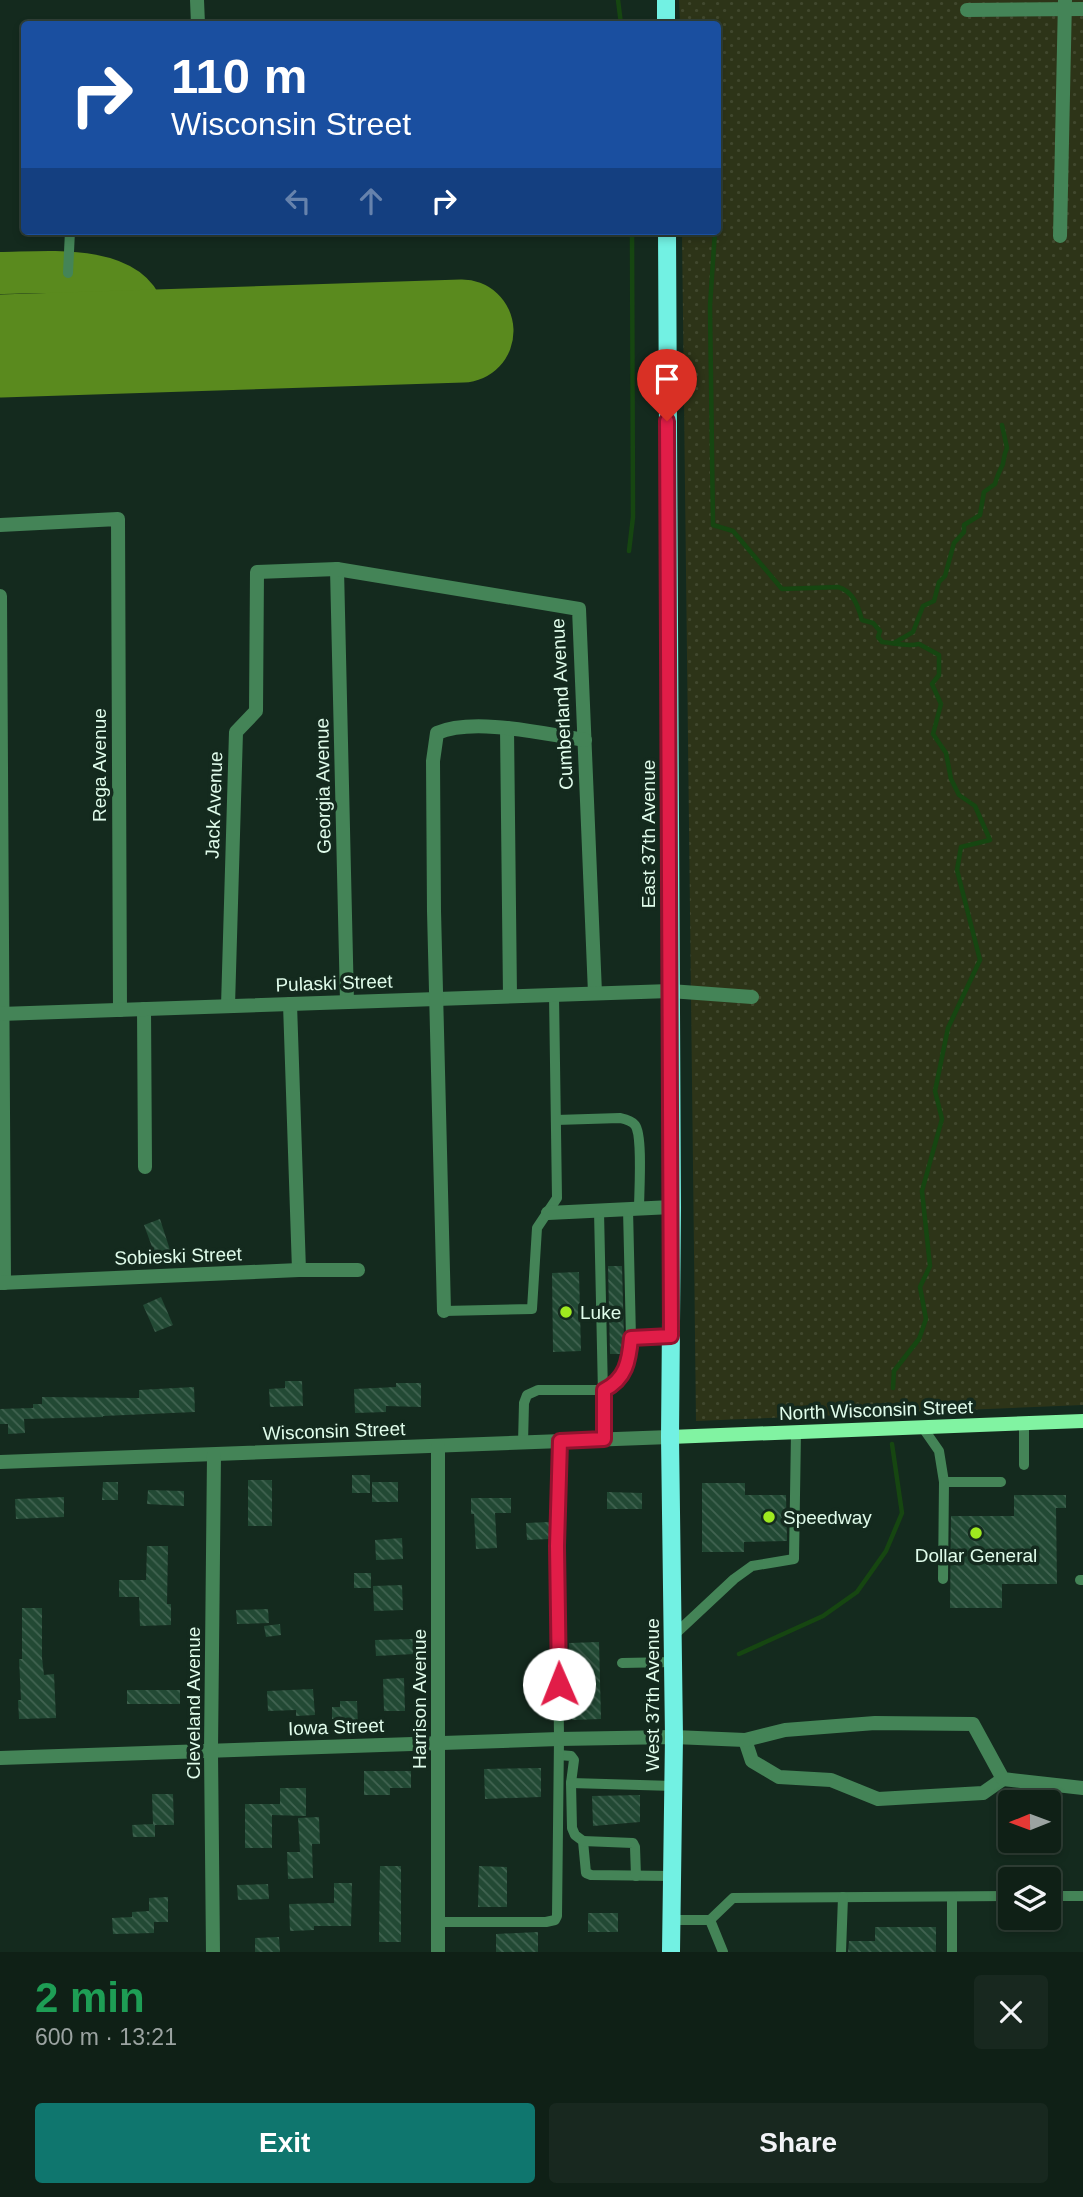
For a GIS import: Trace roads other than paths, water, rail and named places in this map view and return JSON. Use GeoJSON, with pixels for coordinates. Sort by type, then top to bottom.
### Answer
{"type":"FeatureCollection","features":[{"type":"Feature","properties":{"kind":"main road"},"geometry":{"type":"LineString","coordinates":[[666,0],[666,21]]}},
{"type":"Feature","properties":{"kind":"main road","name":"East 37th Avenue"},"geometry":{"type":"LineString","coordinates":[[667,235],[672,1207],[670,1437]]}},
{"type":"Feature","properties":{"kind":"main road","name":"West 37th Avenue"},"geometry":{"type":"LineString","coordinates":[[670,1437],[674,1737],[671,1952]]}},
{"type":"Feature","properties":{"kind":"street"},"geometry":{"type":"LineString","coordinates":[[197,0],[198,21]]}},
{"type":"Feature","properties":{"kind":"street"},"geometry":{"type":"LineString","coordinates":[[1060,236],[1065,5]]}},
{"type":"Feature","properties":{"kind":"street"},"geometry":{"type":"LineString","coordinates":[[967,10],[1065,5],[1083,9]]}},
{"type":"Feature","properties":{"kind":"street","name":"Rega Avenue"},"geometry":{"type":"LineString","coordinates":[[0,525],[118,519],[120,1010]]}},
{"type":"Feature","properties":{"kind":"street","name":"Cumberland Avenue"},"geometry":{"type":"LineString","coordinates":[[257,572],[337,569],[579,609],[595,993]]}},
{"type":"Feature","properties":{"kind":"street","name":"Georgia Avenue"},"geometry":{"type":"LineString","coordinates":[[337,569],[347,1002]]}},
{"type":"Feature","properties":{"kind":"street","name":"Jack Avenue"},"geometry":{"type":"LineString","coordinates":[[228,1006],[236,732],[256,711],[257,572]]}},
{"type":"Feature","properties":{"kind":"street"},"geometry":{"type":"LineString","coordinates":[[0,596],[2,1283]]}},
{"type":"Feature","properties":{"kind":"street"},"geometry":{"type":"LineString","coordinates":[[444,1311],[434,911],[433,775],[437,733],[451,727],[507,728],[585,740]]}},
{"type":"Feature","properties":{"kind":"street"},"geometry":{"type":"LineString","coordinates":[[507,728],[510,996]]}},
{"type":"Feature","properties":{"kind":"street","name":"Pulaski Street"},"geometry":{"type":"LineString","coordinates":[[1,1014],[670,991],[752,997]]}},
{"type":"Feature","properties":{"kind":"street"},"geometry":{"type":"LineString","coordinates":[[290,1004],[299,1270]]}},
{"type":"Feature","properties":{"kind":"street"},"geometry":{"type":"LineString","coordinates":[[144,1009],[145,1167]]}},
{"type":"Feature","properties":{"kind":"street"},"geometry":{"type":"LineString","coordinates":[[548,1213],[672,1207]]}},
{"type":"Feature","properties":{"kind":"street","name":"Sobieski Street"},"geometry":{"type":"LineString","coordinates":[[2,1283],[299,1270],[358,1270]]}},
{"type":"Feature","properties":{"kind":"street","name":"North Wisconsin Street"},"geometry":{"type":"LineString","coordinates":[[670,1437],[1083,1421]]}},
{"type":"Feature","properties":{"kind":"street","name":"Wisconsin Street"},"geometry":{"type":"LineString","coordinates":[[0,1462],[670,1437]]}},
{"type":"Feature","properties":{"kind":"street","name":"Harrison Avenue"},"geometry":{"type":"LineString","coordinates":[[438,1446],[438,1952]]}},
{"type":"Feature","properties":{"kind":"street","name":"Cleveland Avenue"},"geometry":{"type":"LineString","coordinates":[[213,1952],[211,1751],[214,1455]]}},
{"type":"Feature","properties":{"kind":"street","name":"Iowa Street"},"geometry":{"type":"LineString","coordinates":[[0,1758],[559,1739],[674,1737],[745,1740],[785,1730],[862,1724],[973,1724],[1003,1779]]}},
{"type":"Feature","properties":{"kind":"street"},"geometry":{"type":"LineString","coordinates":[[745,1740],[752,1761],[779,1777],[831,1780],[878,1799],[984,1793],[1003,1779],[1083,1788]]}},
{"type":"Feature","properties":{"kind":"lane"},"geometry":{"type":"LineString","coordinates":[[68,273],[70,235]]}},
{"type":"Feature","properties":{"kind":"lane"},"geometry":{"type":"LineString","coordinates":[[444,1311],[532,1310],[537,1228],[557,1198],[554,995]]}},
{"type":"Feature","properties":{"kind":"lane"},"geometry":{"type":"LineString","coordinates":[[523,1443],[524,1404],[527,1395],[538,1390],[604,1390],[614,1385],[624,1374],[631,1338],[634,1209],[639,1137],[635,1125],[620,1118],[556,1120]]}},
{"type":"Feature","properties":{"kind":"lane"},"geometry":{"type":"LineString","coordinates":[[599,1211],[604,1439]]}},
{"type":"Feature","properties":{"kind":"lane"},"geometry":{"type":"LineString","coordinates":[[631,1338],[671,1336]]}},
{"type":"Feature","properties":{"kind":"lane"},"geometry":{"type":"LineString","coordinates":[[1024,1424],[1024,1465]]}},
{"type":"Feature","properties":{"kind":"lane"},"geometry":{"type":"LineString","coordinates":[[923,1427],[939,1451],[944,1482],[943,1579]]}},
{"type":"Feature","properties":{"kind":"lane"},"geometry":{"type":"LineString","coordinates":[[673,1636],[751,1566],[794,1559],[796,1432]]}},
{"type":"Feature","properties":{"kind":"lane"},"geometry":{"type":"LineString","coordinates":[[438,1922],[555,1920],[557,1916],[557,1546],[560,1441]]}},
{"type":"Feature","properties":{"kind":"lane"},"geometry":{"type":"LineString","coordinates":[[944,1482],[1001,1482]]}},
{"type":"Feature","properties":{"kind":"lane"},"geometry":{"type":"LineString","coordinates":[[622,1663],[673,1662]]}},
{"type":"Feature","properties":{"kind":"lane"},"geometry":{"type":"LineString","coordinates":[[559,1755],[573,1758],[572,1828],[575,1835],[583,1841],[633,1843],[636,1875]]}},
{"type":"Feature","properties":{"kind":"lane"},"geometry":{"type":"LineString","coordinates":[[571,1783],[674,1786]]}},
{"type":"Feature","properties":{"kind":"lane"},"geometry":{"type":"LineString","coordinates":[[583,1841],[586,1873],[591,1875],[672,1876]]}},
{"type":"Feature","properties":{"kind":"lane"},"geometry":{"type":"LineString","coordinates":[[672,1920],[710,1920],[733,1898],[998,1896]]}},
{"type":"Feature","properties":{"kind":"lane"},"geometry":{"type":"LineString","coordinates":[[1061,1896],[1083,1896]]}},
{"type":"Feature","properties":{"kind":"lane"},"geometry":{"type":"LineString","coordinates":[[841,1952],[843,1897]]}},
{"type":"Feature","properties":{"kind":"lane"},"geometry":{"type":"LineString","coordinates":[[952,1897],[952,1952]]}},
{"type":"Feature","properties":{"kind":"lane"},"geometry":{"type":"LineString","coordinates":[[710,1920],[723,1952]]}},
{"type":"Feature","properties":{"kind":"waterway"},"geometry":{"type":"LineString","coordinates":[[618,0],[621,21]]}},
{"type":"Feature","properties":{"kind":"waterway"},"geometry":{"type":"LineString","coordinates":[[629,551],[633,517],[632,235]]}},
{"type":"Feature","properties":{"kind":"waterway"},"geometry":{"type":"LineString","coordinates":[[715,235],[710,306],[713,525],[733,531],[782,589],[843,589],[854,600],[862,620],[873,623],[880,631],[878,637],[882,642],[919,644],[939,655],[939,675],[932,684],[941,704],[933,734],[946,753],[951,779],[959,795],[975,806],[990,840],[961,847],[957,870],[980,960],[948,1028],[935,1091],[942,1119],[922,1191],[930,1266],[920,1287],[926,1319],[919,1339],[894,1371],[893,1388]]}},
{"type":"Feature","properties":{"kind":"waterway"},"geometry":{"type":"LineString","coordinates":[[894,643],[913,632],[923,606],[934,601],[939,582],[945,576],[954,543],[964,532],[964,525],[980,515],[984,492],[995,484],[1007,448],[1002,425]]}},
{"type":"Feature","properties":{"kind":"waterway"},"geometry":{"type":"LineString","coordinates":[[739,1654],[823,1616],[857,1592],[886,1551],[902,1513],[892,1444]]}},
{"type":"Feature","properties":{"kind":"place","name":"Luke"},"geometry":{"type":"Point","coordinates":[566,1312]}},
{"type":"Feature","properties":{"kind":"place","name":"Speedway"},"geometry":{"type":"Point","coordinates":[769,1517]}},
{"type":"Feature","properties":{"kind":"place","name":"Dollar General"},"geometry":{"type":"Point","coordinates":[976,1533]}}]}
